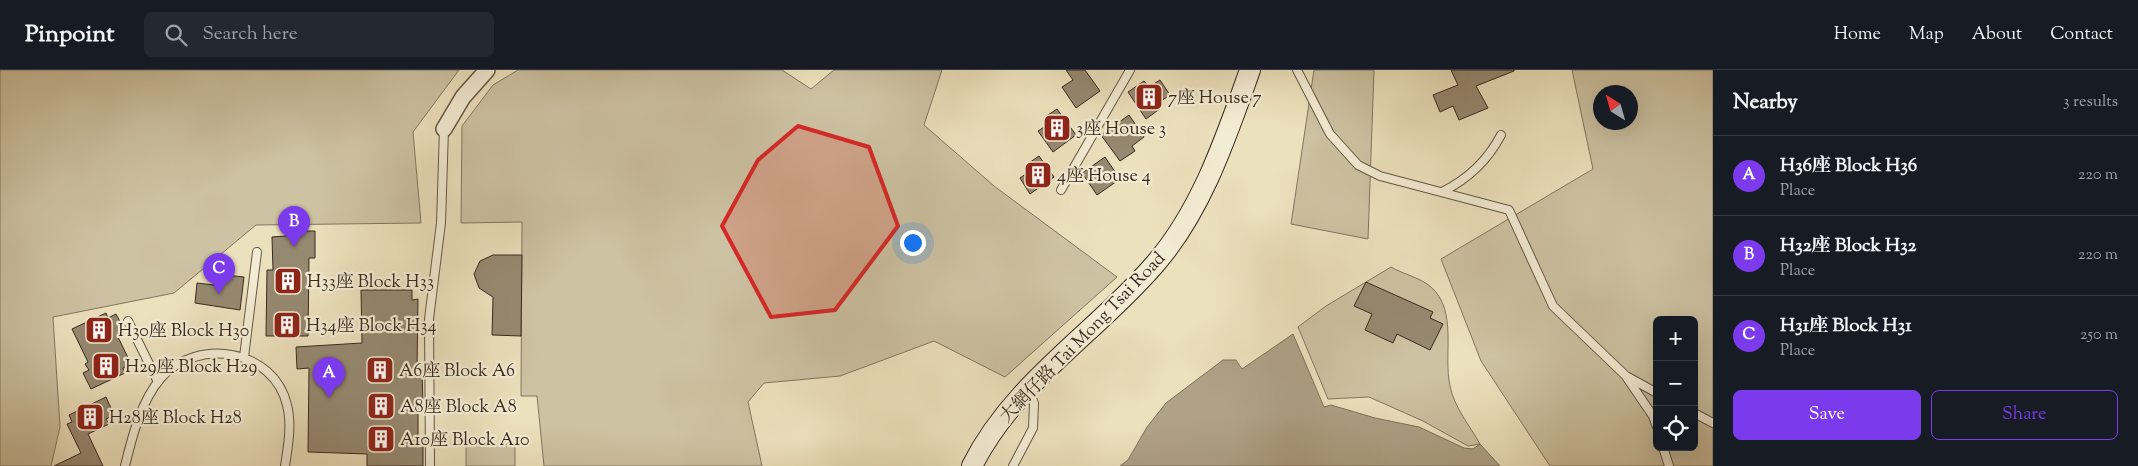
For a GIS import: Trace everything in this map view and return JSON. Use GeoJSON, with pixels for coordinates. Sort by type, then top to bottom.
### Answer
{"type":"FeatureCollection","features":[{"type":"Feature","properties":{"kind":"street"},"geometry":{"type":"LineString","coordinates":[[444,129],[463,97],[488,70]]}},
{"type":"Feature","properties":{"kind":"street","name":"大網仔路 Tai Mong Tsai Road"},"geometry":{"type":"LineString","coordinates":[[972,466],[995,427],[1026,388],[1145,276],[1169,247],[1220,152],[1250,70]]}},
{"type":"Feature","properties":{"kind":"lane"},"geometry":{"type":"LineString","coordinates":[[1061,190],[1130,70]]}},
{"type":"Feature","properties":{"kind":"lane"},"geometry":{"type":"LineString","coordinates":[[1297,70],[1330,134],[1358,165],[1380,176],[1509,210],[1553,306],[1626,376],[1653,416]]}},
{"type":"Feature","properties":{"kind":"lane"},"geometry":{"type":"LineString","coordinates":[[430,466],[429,319],[441,223],[444,129]]}},
{"type":"Feature","properties":{"kind":"lane"},"geometry":{"type":"LineString","coordinates":[[1442,192],[1458,184],[1476,169],[1494,148],[1501,135]]}},
{"type":"Feature","properties":{"kind":"lane"},"geometry":{"type":"LineString","coordinates":[[244,357],[256,252]]}},
{"type":"Feature","properties":{"kind":"lane"},"geometry":{"type":"LineString","coordinates":[[128,321],[158,382]]}},
{"type":"Feature","properties":{"kind":"lane"},"geometry":{"type":"LineString","coordinates":[[125,466],[140,417],[149,396],[158,382],[179,363],[199,355],[222,352],[244,357],[269,374],[279,385],[287,405],[289,429],[285,466]]}},
{"type":"Feature","properties":{"kind":"lane"},"geometry":{"type":"LineString","coordinates":[[1626,376],[1653,391]]}},
{"type":"Feature","properties":{"kind":"lane"},"geometry":{"type":"LineString","coordinates":[[1013,466],[1030,435],[1034,421],[1034,403],[1026,388]]}},
{"type":"Feature","properties":{"kind":"lane"},"geometry":{"type":"LineString","coordinates":[[1698,415],[1713,423]]}},
{"type":"Feature","properties":{"kind":"lane"},"geometry":{"type":"LineString","coordinates":[[1664,451],[1669,466]]}},
{"type":"Feature","properties":{"kind":"highlighted area"},"geometry":{"type":"Polygon","coordinates":[[[798,126],[869,147],[898,226],[835,310],[771,317],[722,226],[758,160],[798,126]]]}},
{"type":"Feature","properties":{"kind":"shaded area"},"geometry":{"type":"Polygon","coordinates":[[[0,70],[459,70],[413,132],[421,223],[256,225],[174,293],[53,317],[60,427],[51,466],[0,466],[0,70]]]}},
{"type":"Feature","properties":{"kind":"shaded area"},"geometry":{"type":"Polygon","coordinates":[[[518,70],[782,70],[811,89],[834,70],[942,70],[924,125],[994,186],[1117,277],[1005,377],[934,341],[840,376],[764,383],[748,402],[762,466],[544,466],[537,396],[521,396],[522,222],[461,223],[462,126],[493,85],[518,70]]]}},
{"type":"Feature","properties":{"kind":"shaded area"},"geometry":{"type":"Polygon","coordinates":[[[1314,70],[1374,70],[1368,239],[1291,224],[1314,70]]]}},
{"type":"Feature","properties":{"kind":"shaded area"},"geometry":{"type":"Polygon","coordinates":[[[1572,70],[1713,70],[1713,466],[1550,466],[1481,361],[1441,259],[1593,169],[1572,70]]]}},
{"type":"Feature","properties":{"kind":"shaded area"},"geometry":{"type":"Polygon","coordinates":[[[1391,267],[1427,284],[1439,297],[1447,321],[1448,374],[1452,394],[1480,444],[1468,446],[1423,421],[1369,397],[1328,399],[1298,327],[1326,306],[1391,267]]]}},
{"type":"Feature","properties":{"kind":"shaded area"},"geometry":{"type":"Polygon","coordinates":[[[1293,334],[1324,407],[1331,405],[1375,418],[1419,427],[1464,448],[1473,449],[1480,444],[1500,466],[1120,466],[1128,460],[1147,427],[1166,403],[1223,360],[1236,360],[1242,369],[1293,334]]]}},
{"type":"Feature","properties":{"kind":"shaded area"},"geometry":{"type":"Polygon","coordinates":[[[515,444],[515,466],[466,466],[466,445],[515,444]]]}},
{"type":"Feature","properties":{"kind":"building"},"geometry":{"type":"Polygon","coordinates":[[[1066,70],[1085,70],[1100,91],[1076,108],[1062,87],[1073,80],[1066,70]]]}},
{"type":"Feature","properties":{"kind":"building"},"geometry":{"type":"Polygon","coordinates":[[[1451,70],[1514,71],[1476,86],[1488,108],[1459,120],[1453,106],[1440,112],[1433,95],[1458,85],[1451,70]]]}},
{"type":"Feature","properties":{"kind":"building","name":"7座 House 7"},"geometry":{"type":"Polygon","coordinates":[[[1160,80],[1170,95],[1158,103],[1161,108],[1146,119],[1128,92],[1144,81],[1149,87],[1160,80]]]}},
{"type":"Feature","properties":{"kind":"building","name":"3座 House 3"},"geometry":{"type":"Polygon","coordinates":[[[1057,109],[1076,135],[1053,152],[1038,131],[1049,124],[1045,117],[1057,109]]]}},
{"type":"Feature","properties":{"kind":"building"},"geometry":{"type":"Polygon","coordinates":[[[1129,115],[1144,137],[1132,146],[1135,151],[1120,161],[1101,135],[1129,115]]]}},
{"type":"Feature","properties":{"kind":"building","name":"4座 House 4"},"geometry":{"type":"Polygon","coordinates":[[[1039,156],[1054,177],[1030,194],[1020,178],[1030,171],[1026,165],[1039,156]]]}},
{"type":"Feature","properties":{"kind":"building"},"geometry":{"type":"Polygon","coordinates":[[[1105,157],[1120,179],[1097,195],[1082,173],[1105,157]]]}},
{"type":"Feature","properties":{"kind":"building"},"geometry":{"type":"Polygon","coordinates":[[[286,231],[315,231],[315,258],[309,258],[308,336],[266,336],[267,270],[273,270],[272,237],[286,236],[286,231]]]}},
{"type":"Feature","properties":{"kind":"building"},"geometry":{"type":"Polygon","coordinates":[[[493,255],[522,255],[521,336],[492,335],[493,297],[479,288],[474,274],[480,261],[493,255]]]}},
{"type":"Feature","properties":{"kind":"building"},"geometry":{"type":"Polygon","coordinates":[[[216,274],[244,277],[240,310],[195,303],[197,283],[214,285],[216,274]]]}},
{"type":"Feature","properties":{"kind":"building"},"geometry":{"type":"Polygon","coordinates":[[[1366,282],[1433,312],[1430,318],[1443,324],[1430,350],[1397,334],[1393,343],[1365,330],[1372,314],[1354,306],[1366,282]]]}},
{"type":"Feature","properties":{"kind":"building"},"geometry":{"type":"Polygon","coordinates":[[[361,290],[412,290],[412,300],[418,299],[417,368],[422,368],[423,407],[418,407],[418,438],[423,438],[423,466],[367,466],[367,454],[308,452],[309,368],[297,369],[296,347],[362,343],[361,290]]]}},
{"type":"Feature","properties":{"kind":"building"},"geometry":{"type":"Polygon","coordinates":[[[106,313],[108,318],[116,314],[125,331],[117,335],[131,364],[123,368],[125,373],[91,389],[83,373],[89,370],[85,364],[88,362],[72,329],[106,313]]]}},
{"type":"Feature","properties":{"kind":"building","name":"H28座 Block H28"},"geometry":{"type":"Polygon","coordinates":[[[106,397],[114,415],[106,419],[109,424],[88,434],[103,466],[54,466],[81,453],[67,424],[72,422],[69,415],[106,397]]]}},
{"type":"Feature","properties":{"kind":"place","name":"7座 House 7"},"geometry":{"type":"Point","coordinates":[1149,97]}},
{"type":"Feature","properties":{"kind":"place","name":"3座 House 3"},"geometry":{"type":"Point","coordinates":[1057,128]}},
{"type":"Feature","properties":{"kind":"place","name":"4座 House 4"},"geometry":{"type":"Point","coordinates":[1038,175]}},
{"type":"Feature","properties":{"kind":"place","name":"H32座 Block H32"},"geometry":{"type":"Point","coordinates":[294,247]}},
{"type":"Feature","properties":{"kind":"place","name":"H33座 Block H33"},"geometry":{"type":"Point","coordinates":[288,281]}},
{"type":"Feature","properties":{"kind":"place","name":"H31座 Block H31"},"geometry":{"type":"Point","coordinates":[219,294]}},
{"type":"Feature","properties":{"kind":"place","name":"H34座 Block H34"},"geometry":{"type":"Point","coordinates":[287,325]}},
{"type":"Feature","properties":{"kind":"place","name":"H30座 Block H30"},"geometry":{"type":"Point","coordinates":[99,330]}},
{"type":"Feature","properties":{"kind":"place","name":"H29座 Block H29"},"geometry":{"type":"Point","coordinates":[106,366]}},
{"type":"Feature","properties":{"kind":"place","name":"A6座 Block A6"},"geometry":{"type":"Point","coordinates":[380,370]}},
{"type":"Feature","properties":{"kind":"place","name":"H36座 Block H36"},"geometry":{"type":"Point","coordinates":[329,398]}},
{"type":"Feature","properties":{"kind":"place","name":"A8座 Block A8"},"geometry":{"type":"Point","coordinates":[381,406]}},
{"type":"Feature","properties":{"kind":"place","name":"H28座 Block H28"},"geometry":{"type":"Point","coordinates":[90,417]}},
{"type":"Feature","properties":{"kind":"place","name":"A10座 Block A10"},"geometry":{"type":"Point","coordinates":[381,439]}}]}
